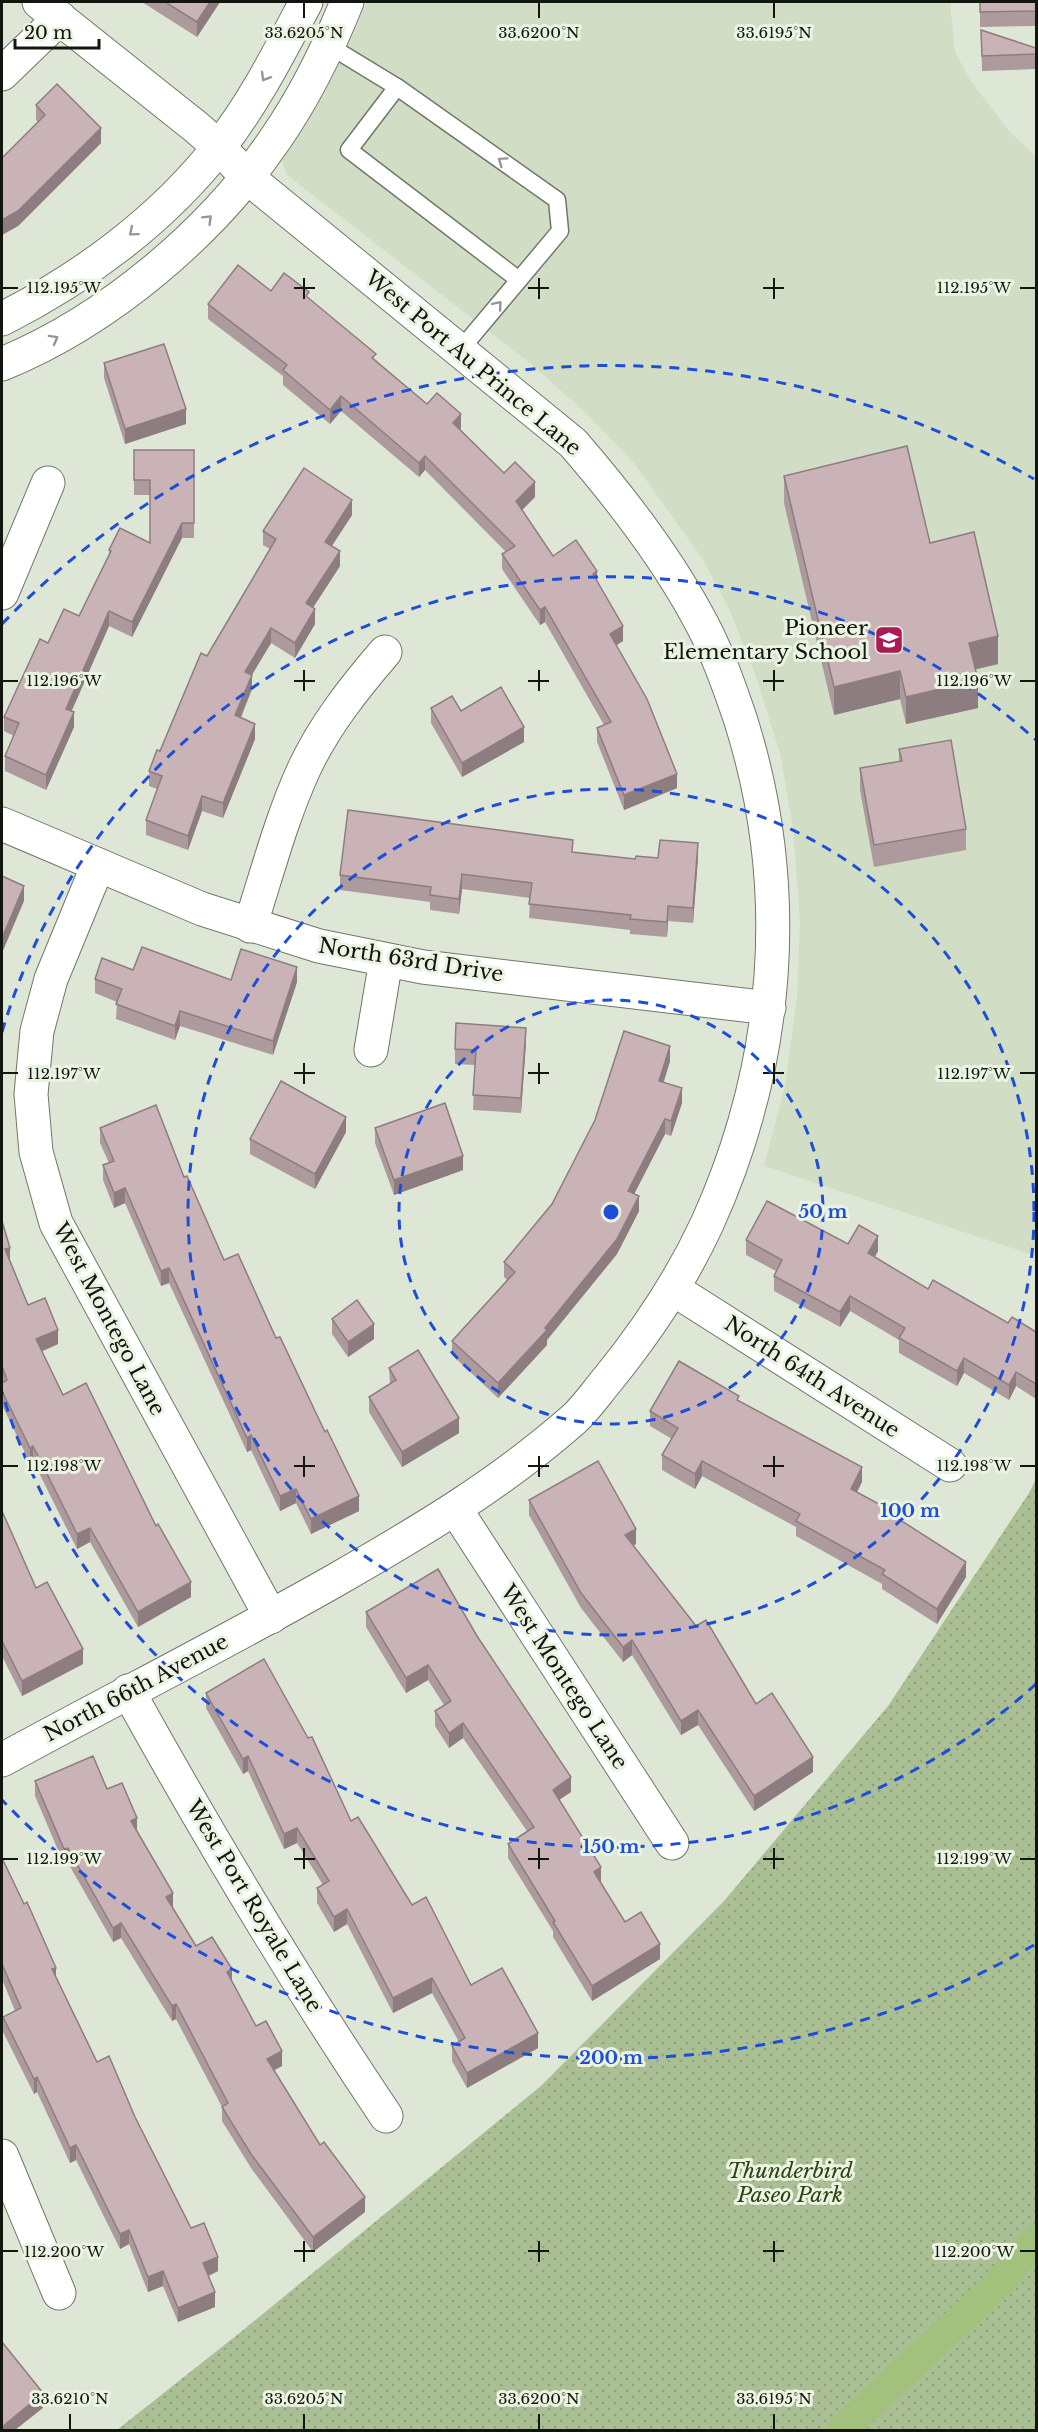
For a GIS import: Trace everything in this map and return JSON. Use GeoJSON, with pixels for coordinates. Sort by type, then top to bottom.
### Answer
{"type":"FeatureCollection","features":[{"type":"Feature","properties":{"kind":"street"},"geometry":{"type":"LineString","coordinates":[[2,364],[29,353],[80,325],[129,290],[179,248],[247,177],[299,101],[347,2]]}},
{"type":"Feature","properties":{"kind":"street"},"geometry":{"type":"LineString","coordinates":[[2,74],[50,10]]}},
{"type":"Feature","properties":{"kind":"street","name":"West Port Au Prince Lane"},"geometry":{"type":"LineString","coordinates":[[50,10],[219,147],[247,177],[573,442],[611,487],[655,546],[698,616],[729,686],[763,802],[772,871],[774,954],[765,1037],[736,1152],[691,1260],[621,1364],[579,1415],[526,1460],[456,1510],[270,1617]]}},
{"type":"Feature","properties":{"kind":"street"},"geometry":{"type":"LineString","coordinates":[[2,319],[72,280],[116,247],[185,186],[219,147],[242,115],[300,14],[328,45]]}},
{"type":"Feature","properties":{"kind":"street"},"geometry":{"type":"LineString","coordinates":[[2,593],[48,483]]}},
{"type":"Feature","properties":{"kind":"street"},"geometry":{"type":"LineString","coordinates":[[250,926],[285,817],[304,769],[327,728],[354,689],[385,652]]}},
{"type":"Feature","properties":{"kind":"street","name":"North 63rd Drive"},"geometry":{"type":"LineString","coordinates":[[2,824],[192,905],[250,926],[319,946],[386,960],[769,1008]]}},
{"type":"Feature","properties":{"kind":"street","name":"West Montego Lane"},"geometry":{"type":"LineString","coordinates":[[98,865],[51,979],[37,1031],[31,1094],[36,1152],[57,1223],[270,1617]]}},
{"type":"Feature","properties":{"kind":"street"},"geometry":{"type":"LineString","coordinates":[[371,1050],[386,960]]}},
{"type":"Feature","properties":{"kind":"street","name":"North 64th Avenue"},"geometry":{"type":"LineString","coordinates":[[673,1289],[950,1465]]}},
{"type":"Feature","properties":{"kind":"street","name":"West Montego Lane"},"geometry":{"type":"LineString","coordinates":[[456,1510],[672,1843]]}},
{"type":"Feature","properties":{"kind":"street","name":"North 66th Avenue"},"geometry":{"type":"LineString","coordinates":[[2,1760],[270,1617]]}},
{"type":"Feature","properties":{"kind":"street","name":"West Port Royale Lane"},"geometry":{"type":"LineString","coordinates":[[128,1692],[226,1865],[347,2059],[386,2116]]}},
{"type":"Feature","properties":{"kind":"street"},"geometry":{"type":"LineString","coordinates":[[2,2156],[59,2293]]}},
{"type":"Feature","properties":{"kind":"lane"},"geometry":{"type":"LineString","coordinates":[[328,45],[397,87],[557,200],[560,231],[461,350]]}},
{"type":"Feature","properties":{"kind":"lane"},"geometry":{"type":"LineString","coordinates":[[397,87],[349,150],[519,280]]}},
{"type":"Feature","properties":{"kind":"shaded area","name":"Pioneer Elementary School"},"geometry":{"type":"Polygon","coordinates":[[[367,2],[950,2],[955,52],[970,80],[1009,131],[1036,157],[1036,1256],[764,1166],[785,1086],[797,997],[800,921],[793,828],[780,753],[755,674],[728,606],[702,558],[634,463],[589,416],[531,364],[287,175],[282,162],[283,154],[353,35],[367,2]]]}},
{"type":"Feature","properties":{"kind":"green space","name":"Thunderbird Paseo Park"},"geometry":{"type":"Polygon","coordinates":[[[1036,1479],[1036,2430],[117,2430],[242,2331],[542,2085],[724,1901],[888,1706],[1036,1479]]]}},
{"type":"Feature","properties":{"kind":"building"},"geometry":{"type":"Polygon","coordinates":[[[165,2],[210,2],[197,22],[165,2]]]}},
{"type":"Feature","properties":{"kind":"building"},"geometry":{"type":"Polygon","coordinates":[[[980,2],[1036,2],[1036,11],[980,12],[980,2]]]}},
{"type":"Feature","properties":{"kind":"building"},"geometry":{"type":"Polygon","coordinates":[[[981,30],[1036,48],[1036,54],[982,56],[981,30]]]}},
{"type":"Feature","properties":{"kind":"building"},"geometry":{"type":"Polygon","coordinates":[[[57,84],[101,128],[18,211],[2,220],[2,158],[45,115],[36,105],[57,84]]]}},
{"type":"Feature","properties":{"kind":"building"},"geometry":{"type":"Polygon","coordinates":[[[238,265],[271,291],[284,273],[309,292],[306,296],[376,354],[372,358],[427,404],[437,393],[461,414],[453,423],[504,473],[515,462],[535,482],[516,501],[553,556],[576,540],[597,571],[593,574],[623,626],[610,634],[647,699],[677,774],[624,795],[597,728],[611,722],[545,607],[540,610],[502,554],[515,546],[425,456],[419,463],[341,396],[330,410],[283,370],[287,365],[208,304],[238,265]]]}},
{"type":"Feature","properties":{"kind":"building"},"geometry":{"type":"Polygon","coordinates":[[[164,344],[186,409],[125,429],[104,363],[164,344]]]}},
{"type":"Feature","properties":{"kind":"building"},"geometry":{"type":"Polygon","coordinates":[[[907,446],[930,543],[974,532],[998,636],[969,643],[978,680],[906,697],[900,671],[834,687],[784,476],[907,446]]]}},
{"type":"Feature","properties":{"kind":"building"},"geometry":{"type":"Polygon","coordinates":[[[134,450],[194,450],[194,523],[182,523],[132,622],[109,611],[66,709],[74,712],[46,775],[5,756],[19,723],[4,717],[40,639],[48,643],[64,609],[79,616],[120,528],[150,543],[150,480],[134,480],[134,450]]]}},
{"type":"Feature","properties":{"kind":"building"},"geometry":{"type":"Polygon","coordinates":[[[304,468],[352,500],[325,542],[340,551],[306,603],[315,609],[295,643],[271,628],[245,672],[252,675],[235,715],[255,724],[223,803],[202,796],[188,836],[146,820],[162,776],[149,771],[157,750],[160,751],[201,653],[207,656],[276,539],[263,531],[304,468]]]}},
{"type":"Feature","properties":{"kind":"building"},"geometry":{"type":"Polygon","coordinates":[[[501,687],[524,727],[462,763],[431,708],[452,696],[461,711],[501,687]]]}},
{"type":"Feature","properties":{"kind":"building"},"geometry":{"type":"Polygon","coordinates":[[[951,740],[966,829],[874,845],[860,768],[902,761],[899,749],[951,740]]]}},
{"type":"Feature","properties":{"kind":"building"},"geometry":{"type":"Polygon","coordinates":[[[348,810],[573,840],[572,852],[635,859],[636,856],[658,858],[660,840],[698,843],[693,908],[668,906],[667,922],[630,919],[631,915],[529,904],[532,883],[462,874],[459,899],[430,895],[431,887],[340,875],[348,810]]]}},
{"type":"Feature","properties":{"kind":"building"},"geometry":{"type":"Polygon","coordinates":[[[2,876],[24,886],[2,938],[2,876]]]}},
{"type":"Feature","properties":{"kind":"building"},"geometry":{"type":"Polygon","coordinates":[[[142,947],[231,980],[241,949],[297,967],[273,1041],[180,1011],[175,1026],[116,1004],[122,989],[95,979],[102,958],[133,970],[142,947]]]}},
{"type":"Feature","properties":{"kind":"building"},"geometry":{"type":"Polygon","coordinates":[[[456,1023],[526,1028],[521,1098],[473,1095],[476,1050],[455,1049],[456,1023]]]}},
{"type":"Feature","properties":{"kind":"building"},"geometry":{"type":"Polygon","coordinates":[[[624,1031],[670,1046],[659,1081],[682,1088],[671,1121],[665,1119],[628,1191],[639,1196],[617,1239],[545,1328],[547,1330],[498,1383],[452,1341],[515,1272],[504,1262],[552,1204],[595,1120],[624,1031]]]}},
{"type":"Feature","properties":{"kind":"building"},"geometry":{"type":"Polygon","coordinates":[[[281,1081],[346,1117],[315,1174],[250,1139],[281,1081]]]}},
{"type":"Feature","properties":{"kind":"building"},"geometry":{"type":"Polygon","coordinates":[[[445,1103],[463,1156],[394,1180],[375,1128],[445,1103]]]}},
{"type":"Feature","properties":{"kind":"building"},"geometry":{"type":"Polygon","coordinates":[[[156,1105],[184,1177],[187,1176],[224,1260],[238,1254],[276,1338],[280,1337],[325,1432],[327,1430],[359,1496],[311,1519],[296,1489],[280,1496],[251,1435],[247,1438],[169,1268],[161,1271],[125,1188],[114,1193],[103,1165],[114,1161],[100,1128],[156,1105]]]}},
{"type":"Feature","properties":{"kind":"building"},"geometry":{"type":"Polygon","coordinates":[[[767,1201],[848,1244],[859,1225],[878,1236],[868,1253],[928,1289],[933,1280],[1008,1323],[1012,1317],[1036,1332],[1036,1384],[1016,1372],[1009,1385],[964,1358],[957,1371],[899,1338],[905,1328],[850,1296],[840,1312],[774,1276],[782,1260],[746,1240],[767,1201]]]}},
{"type":"Feature","properties":{"kind":"building"},"geometry":{"type":"Polygon","coordinates":[[[2,1221],[10,1248],[5,1249],[28,1305],[45,1298],[58,1330],[36,1339],[63,1395],[86,1383],[156,1526],[158,1524],[191,1582],[138,1612],[90,1528],[77,1534],[33,1446],[30,1448],[2,1391],[2,1383],[7,1380],[2,1366],[2,1221]]]}},
{"type":"Feature","properties":{"kind":"building"},"geometry":{"type":"Polygon","coordinates":[[[357,1300],[374,1324],[348,1342],[332,1319],[357,1300]]]}},
{"type":"Feature","properties":{"kind":"building"},"geometry":{"type":"Polygon","coordinates":[[[418,1350],[459,1418],[402,1452],[369,1397],[396,1380],[389,1368],[418,1350]]]}},
{"type":"Feature","properties":{"kind":"building"},"geometry":{"type":"Polygon","coordinates":[[[679,1361],[739,1396],[737,1400],[862,1467],[851,1489],[888,1509],[886,1511],[966,1562],[937,1609],[882,1574],[885,1570],[796,1521],[800,1514],[702,1461],[695,1474],[662,1455],[678,1428],[650,1411],[679,1361]]]}},
{"type":"Feature","properties":{"kind":"building"},"geometry":{"type":"Polygon","coordinates":[[[598,1461],[636,1529],[625,1535],[696,1626],[706,1620],[756,1704],[772,1693],[813,1757],[754,1796],[698,1710],[681,1721],[632,1640],[623,1647],[581,1593],[529,1500],[598,1461]]]}},
{"type":"Feature","properties":{"kind":"building"},"geometry":{"type":"Polygon","coordinates":[[[2,1511],[36,1588],[47,1582],[83,1649],[22,1681],[2,1641],[2,1511]]]}},
{"type":"Feature","properties":{"kind":"building"},"geometry":{"type":"Polygon","coordinates":[[[438,1569],[477,1636],[571,1777],[553,1790],[601,1867],[594,1872],[625,1922],[641,1912],[660,1944],[592,1986],[508,1844],[534,1827],[463,1723],[449,1733],[435,1711],[451,1701],[428,1665],[406,1678],[366,1612],[438,1569]]]}},
{"type":"Feature","properties":{"kind":"building"},"geometry":{"type":"Polygon","coordinates":[[[264,1659],[308,1738],[312,1737],[351,1821],[358,1817],[412,1905],[426,1897],[471,1985],[502,1968],[538,2033],[467,2073],[452,2046],[465,2038],[432,1978],[393,1998],[347,1909],[334,1917],[317,1888],[329,1881],[297,1828],[284,1834],[248,1756],[243,1759],[206,1693],[264,1659]]]}},
{"type":"Feature","properties":{"kind":"building"},"geometry":{"type":"Polygon","coordinates":[[[93,1756],[107,1789],[122,1783],[137,1818],[131,1821],[173,1893],[166,1897],[196,1946],[212,1937],[232,1969],[227,1972],[256,2026],[266,2021],[282,2051],[267,2059],[320,2145],[324,2142],[365,2197],[313,2237],[251,2154],[222,2107],[228,2103],[176,2004],[172,2006],[121,1923],[113,1928],[68,1848],[64,1849],[35,1781],[93,1756]]]}},
{"type":"Feature","properties":{"kind":"building"},"geometry":{"type":"Polygon","coordinates":[[[2,1858],[24,1904],[27,1902],[56,1968],[52,1969],[97,2062],[109,2056],[135,2117],[191,2228],[204,2223],[218,2257],[203,2263],[215,2292],[178,2308],[163,2271],[148,2277],[129,2230],[120,2234],[76,2145],[70,2148],[37,2077],[34,2079],[3,2017],[21,2008],[2,1964],[2,1858]]]}},
{"type":"Feature","properties":{"kind":"building"},"geometry":{"type":"Polygon","coordinates":[[[2,2342],[43,2393],[2,2427],[2,2342]]]}},
{"type":"Feature","properties":{"kind":"waterway"},"geometry":{"type":"LineString","coordinates":[[842,2430],[997,2285],[1036,2240]]}},
{"type":"Feature","properties":{"kind":"place","name":"Pioneer Elementary School"},"geometry":{"type":"Point","coordinates":[889,640]}}]}
